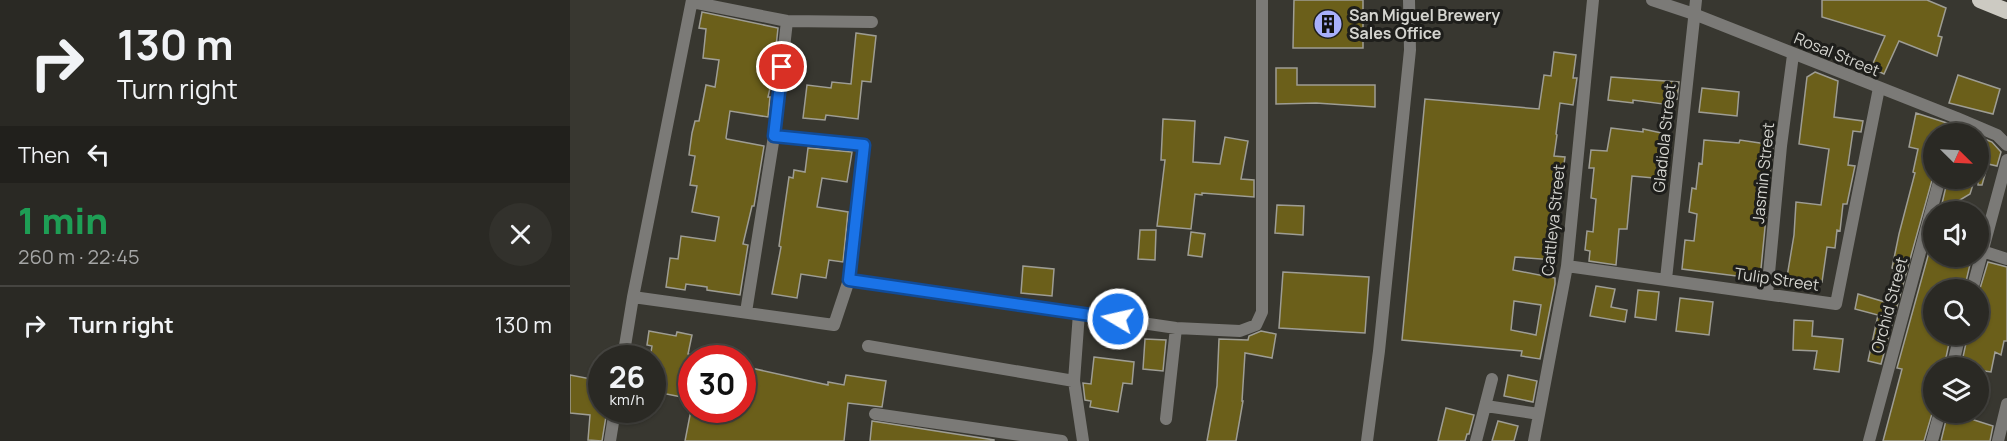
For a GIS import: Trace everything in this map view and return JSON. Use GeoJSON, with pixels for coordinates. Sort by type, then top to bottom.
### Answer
{"type":"FeatureCollection","features":[{"type":"Feature","properties":{"kind":"highway"},"geometry":{"type":"LineString","coordinates":[[1987,1],[2007,11]]}},
{"type":"Feature","properties":{"kind":"street"},"geometry":{"type":"LineString","coordinates":[[849,280],[1176,328],[1239,331],[1256,325],[1262,312],[1262,0]]}},
{"type":"Feature","properties":{"kind":"street"},"geometry":{"type":"LineString","coordinates":[[1367,441],[1379,351],[1410,50],[1409,0]]}},
{"type":"Feature","properties":{"kind":"street","name":"Cattleya Street"},"geometry":{"type":"LineString","coordinates":[[1534,441],[1567,266],[1593,0]]}},
{"type":"Feature","properties":{"kind":"street","name":"Rosal Street"},"geometry":{"type":"LineString","coordinates":[[1652,0],[1694,14],[1956,118],[1997,135],[2007,145]]}},
{"type":"Feature","properties":{"kind":"street","name":"Gladiola Street"},"geometry":{"type":"LineString","coordinates":[[1666,279],[1696,0]]}},
{"type":"Feature","properties":{"kind":"street"},"geometry":{"type":"LineString","coordinates":[[625,345],[692,1],[787,21],[872,22]]}},
{"type":"Feature","properties":{"kind":"street"},"geometry":{"type":"LineString","coordinates":[[746,312],[774,136],[787,21]]}},
{"type":"Feature","properties":{"kind":"street","name":"Jasmin Street"},"geometry":{"type":"LineString","coordinates":[[1767,294],[1781,146],[1793,55]]}},
{"type":"Feature","properties":{"kind":"street","name":"Tulip Street"},"geometry":{"type":"LineString","coordinates":[[1567,266],[1836,304],[1878,88]]}},
{"type":"Feature","properties":{"kind":"street"},"geometry":{"type":"LineString","coordinates":[[1955,123],[1956,118]]}},
{"type":"Feature","properties":{"kind":"street"},"geometry":{"type":"LineString","coordinates":[[633,297],[834,326],[849,280],[864,145],[774,136]]}},
{"type":"Feature","properties":{"kind":"street"},"geometry":{"type":"LineString","coordinates":[[1989,226],[2007,160]]}},
{"type":"Feature","properties":{"kind":"street","name":"Orchid Street"},"geometry":{"type":"LineString","coordinates":[[1869,441],[1937,189]]}},
{"type":"Feature","properties":{"kind":"street"},"geometry":{"type":"LineString","coordinates":[[1989,253],[2007,259]]}},
{"type":"Feature","properties":{"kind":"street"},"geometry":{"type":"LineString","coordinates":[[1079,313],[1074,381],[1083,441]]}},
{"type":"Feature","properties":{"kind":"street"},"geometry":{"type":"LineString","coordinates":[[1166,419],[1176,328]]}},
{"type":"Feature","properties":{"kind":"street"},"geometry":{"type":"LineString","coordinates":[[868,346],[1074,381]]}},
{"type":"Feature","properties":{"kind":"street"},"geometry":{"type":"LineString","coordinates":[[1476,441],[1492,379]]}},
{"type":"Feature","properties":{"kind":"street"},"geometry":{"type":"LineString","coordinates":[[1998,441],[2007,404]]}},
{"type":"Feature","properties":{"kind":"street"},"geometry":{"type":"LineString","coordinates":[[1486,406],[1539,414]]}},
{"type":"Feature","properties":{"kind":"street"},"geometry":{"type":"LineString","coordinates":[[875,414],[1062,441]]}},
{"type":"Feature","properties":{"kind":"street"},"geometry":{"type":"LineString","coordinates":[[610,441],[613,423]]}},
{"type":"Feature","properties":{"kind":"street"},"geometry":{"type":"LineString","coordinates":[[1932,441],[1937,423]]}},
{"type":"Feature","properties":{"kind":"building","name":"San Miguel Brewery Sales Office"},"geometry":{"type":"Polygon","coordinates":[[[1294,0],[1363,0],[1363,48],[1293,48],[1294,0]]]}},
{"type":"Feature","properties":{"kind":"building"},"geometry":{"type":"Polygon","coordinates":[[[1822,0],[1927,0],[1946,8],[1938,36],[1942,37],[1937,56],[1899,41],[1884,74],[1871,68],[1885,36],[1822,17],[1822,0]]]}},
{"type":"Feature","properties":{"kind":"building"},"geometry":{"type":"Polygon","coordinates":[[[702,12],[778,28],[768,97],[770,97],[768,117],[730,111],[726,138],[764,146],[754,206],[752,206],[743,244],[748,245],[740,295],[686,284],[685,290],[666,287],[670,258],[678,259],[681,236],[715,241],[719,217],[692,212],[697,186],[690,185],[695,156],[689,155],[692,133],[695,121],[699,121],[706,85],[715,87],[719,60],[703,58],[706,29],[699,28],[702,12]]]}},
{"type":"Feature","properties":{"kind":"building"},"geometry":{"type":"Polygon","coordinates":[[[856,33],[876,36],[871,82],[862,81],[858,119],[826,115],[825,120],[803,118],[807,85],[831,88],[832,82],[851,84],[856,33]]]}},
{"type":"Feature","properties":{"kind":"building"},"geometry":{"type":"Polygon","coordinates":[[[1554,52],[1576,55],[1573,78],[1577,78],[1573,105],[1560,103],[1556,134],[1554,156],[1565,157],[1562,178],[1560,177],[1561,208],[1552,206],[1550,232],[1558,233],[1555,260],[1515,257],[1513,270],[1555,278],[1540,359],[1521,356],[1522,351],[1402,340],[1425,99],[1539,109],[1544,75],[1551,76],[1554,52]],[[1514,301],[1511,330],[1536,335],[1541,305],[1514,301]]]}},
{"type":"Feature","properties":{"kind":"building"},"geometry":{"type":"Polygon","coordinates":[[[1276,68],[1297,68],[1297,85],[1375,85],[1375,107],[1316,103],[1276,104],[1276,68]]]}},
{"type":"Feature","properties":{"kind":"building"},"geometry":{"type":"Polygon","coordinates":[[[1815,72],[1838,81],[1834,117],[1863,121],[1861,132],[1853,131],[1848,165],[1855,166],[1847,204],[1843,204],[1840,231],[1837,230],[1835,248],[1827,247],[1822,282],[1804,280],[1803,286],[1786,283],[1794,235],[1796,202],[1821,205],[1829,149],[1799,144],[1807,77],[1815,72]]]}},
{"type":"Feature","properties":{"kind":"building"},"geometry":{"type":"Polygon","coordinates":[[[1958,75],[2000,89],[1993,114],[1949,103],[1958,75]]]}},
{"type":"Feature","properties":{"kind":"building"},"geometry":{"type":"Polygon","coordinates":[[[1611,77],[1679,82],[1677,99],[1672,98],[1671,105],[1633,100],[1633,103],[1608,100],[1611,77]]]}},
{"type":"Feature","properties":{"kind":"building"},"geometry":{"type":"Polygon","coordinates":[[[1702,88],[1739,92],[1737,116],[1699,112],[1702,88]]]}},
{"type":"Feature","properties":{"kind":"building"},"geometry":{"type":"Polygon","coordinates":[[[1916,113],[1947,123],[1923,123],[1923,189],[1930,189],[1926,201],[1923,201],[1923,213],[1881,364],[1868,361],[1878,315],[1855,309],[1858,294],[1885,302],[1895,269],[1892,268],[1899,234],[1915,173],[1913,172],[1918,149],[1909,147],[1916,113]]]}},
{"type":"Feature","properties":{"kind":"building"},"geometry":{"type":"Polygon","coordinates":[[[1163,119],[1195,121],[1193,162],[1220,164],[1225,137],[1248,141],[1241,179],[1254,180],[1254,197],[1195,194],[1191,229],[1157,226],[1165,160],[1161,160],[1163,119]]]}},
{"type":"Feature","properties":{"kind":"building"},"geometry":{"type":"Polygon","coordinates":[[[1611,128],[1643,132],[1643,129],[1671,135],[1665,179],[1632,176],[1627,229],[1619,229],[1616,265],[1589,261],[1590,251],[1585,250],[1587,231],[1593,232],[1596,199],[1591,198],[1594,168],[1589,168],[1591,150],[1607,151],[1611,128]]]}},
{"type":"Feature","properties":{"kind":"building"},"geometry":{"type":"Polygon","coordinates":[[[1704,140],[1739,143],[1740,140],[1773,145],[1760,279],[1682,269],[1685,240],[1694,241],[1697,214],[1689,212],[1692,188],[1696,189],[1699,163],[1702,164],[1704,140]]]}},
{"type":"Feature","properties":{"kind":"building"},"geometry":{"type":"Polygon","coordinates":[[[1989,141],[2001,152],[1997,166],[1989,164],[1989,141]]]}},
{"type":"Feature","properties":{"kind":"building"},"geometry":{"type":"Polygon","coordinates":[[[808,148],[852,152],[847,182],[822,178],[817,207],[848,212],[843,262],[829,260],[826,278],[801,274],[797,298],[772,294],[781,247],[779,246],[789,177],[793,178],[794,170],[805,172],[808,148]]]}},
{"type":"Feature","properties":{"kind":"building"},"geometry":{"type":"Polygon","coordinates":[[[1945,189],[1972,189],[1970,194],[1958,201],[1943,201],[1945,189]]]}},
{"type":"Feature","properties":{"kind":"building"},"geometry":{"type":"Polygon","coordinates":[[[1277,205],[1304,206],[1303,235],[1275,233],[1277,205]]]}},
{"type":"Feature","properties":{"kind":"building"},"geometry":{"type":"Polygon","coordinates":[[[1140,230],[1156,230],[1155,260],[1138,259],[1140,230]]]}},
{"type":"Feature","properties":{"kind":"building"},"geometry":{"type":"Polygon","coordinates":[[[1191,232],[1205,234],[1202,257],[1188,255],[1191,232]]]}},
{"type":"Feature","properties":{"kind":"building"},"geometry":{"type":"Polygon","coordinates":[[[1989,262],[2007,267],[2007,341],[2004,341],[2001,355],[1995,352],[1991,372],[1989,372],[1989,357],[1963,357],[1966,345],[1989,345],[1989,279],[1983,279],[1989,262]]]}},
{"type":"Feature","properties":{"kind":"building"},"geometry":{"type":"Polygon","coordinates":[[[1023,266],[1054,269],[1052,296],[1021,293],[1023,266]]]}},
{"type":"Feature","properties":{"kind":"building"},"geometry":{"type":"Polygon","coordinates":[[[1925,267],[1969,267],[1967,279],[1923,279],[1923,345],[1949,345],[1946,357],[1923,357],[1923,423],[1929,423],[1924,441],[1883,441],[1902,369],[1897,368],[1925,267]]]}},
{"type":"Feature","properties":{"kind":"building"},"geometry":{"type":"Polygon","coordinates":[[[1283,272],[1369,277],[1365,333],[1279,328],[1283,272]]]}},
{"type":"Feature","properties":{"kind":"building"},"geometry":{"type":"Polygon","coordinates":[[[1596,286],[1615,289],[1611,307],[1627,310],[1625,322],[1590,316],[1596,286]]]}},
{"type":"Feature","properties":{"kind":"building"},"geometry":{"type":"Polygon","coordinates":[[[1638,290],[1659,292],[1656,320],[1635,317],[1638,290]]]}},
{"type":"Feature","properties":{"kind":"building"},"geometry":{"type":"Polygon","coordinates":[[[1680,298],[1713,302],[1709,335],[1676,331],[1680,298]]]}},
{"type":"Feature","properties":{"kind":"building"},"geometry":{"type":"Polygon","coordinates":[[[1794,320],[1813,321],[1812,336],[1843,339],[1839,372],[1814,369],[1817,351],[1793,350],[1794,320]]]}},
{"type":"Feature","properties":{"kind":"building"},"geometry":{"type":"Polygon","coordinates":[[[649,331],[676,336],[677,332],[692,335],[690,345],[678,345],[678,396],[666,394],[666,345],[647,345],[649,331]]]}},
{"type":"Feature","properties":{"kind":"building"},"geometry":{"type":"Polygon","coordinates":[[[1261,331],[1276,334],[1272,358],[1245,353],[1243,401],[1236,441],[1207,441],[1217,386],[1219,339],[1248,340],[1249,336],[1261,331]]]}},
{"type":"Feature","properties":{"kind":"building"},"geometry":{"type":"Polygon","coordinates":[[[1145,339],[1166,340],[1163,371],[1143,369],[1145,339]]]}},
{"type":"Feature","properties":{"kind":"building"},"geometry":{"type":"Polygon","coordinates":[[[1094,357],[1134,362],[1132,384],[1123,383],[1118,412],[1090,407],[1091,401],[1085,400],[1083,383],[1091,384],[1094,357]]]}},
{"type":"Feature","properties":{"kind":"building"},"geometry":{"type":"Polygon","coordinates":[[[756,369],[828,385],[828,382],[844,385],[846,375],[886,381],[882,407],[848,403],[844,441],[685,441],[688,423],[756,423],[756,369]]]}},
{"type":"Feature","properties":{"kind":"building"},"geometry":{"type":"Polygon","coordinates":[[[570,375],[588,378],[588,415],[570,413],[570,375]]]}},
{"type":"Feature","properties":{"kind":"building"},"geometry":{"type":"Polygon","coordinates":[[[1508,375],[1537,381],[1533,402],[1504,396],[1508,375]]]}},
{"type":"Feature","properties":{"kind":"building"},"geometry":{"type":"Polygon","coordinates":[[[1446,408],[1474,415],[1465,441],[1438,441],[1446,408]]]}},
{"type":"Feature","properties":{"kind":"building"},"geometry":{"type":"Polygon","coordinates":[[[872,421],[994,440],[994,441],[870,441],[872,421]]]}},
{"type":"Feature","properties":{"kind":"building"},"geometry":{"type":"Polygon","coordinates":[[[1498,421],[1518,426],[1514,441],[1492,441],[1498,421]]]}},
{"type":"Feature","properties":{"kind":"building"},"geometry":{"type":"Polygon","coordinates":[[[589,423],[605,423],[602,441],[588,440],[589,423]]]}},
{"type":"Feature","properties":{"kind":"building"},"geometry":{"type":"Polygon","coordinates":[[[1945,423],[1984,423],[1993,426],[1990,441],[1941,441],[1945,423]]]}},
{"type":"Feature","properties":{"kind":"place","name":"San Miguel Brewery Sales Office"},"geometry":{"type":"Point","coordinates":[1328,24]}},
{"type":"Feature","properties":{"kind":"route"},"geometry":{"type":"LineString","coordinates":[[782,67],[774,136],[864,145],[849,280],[1118,319]]}}]}
